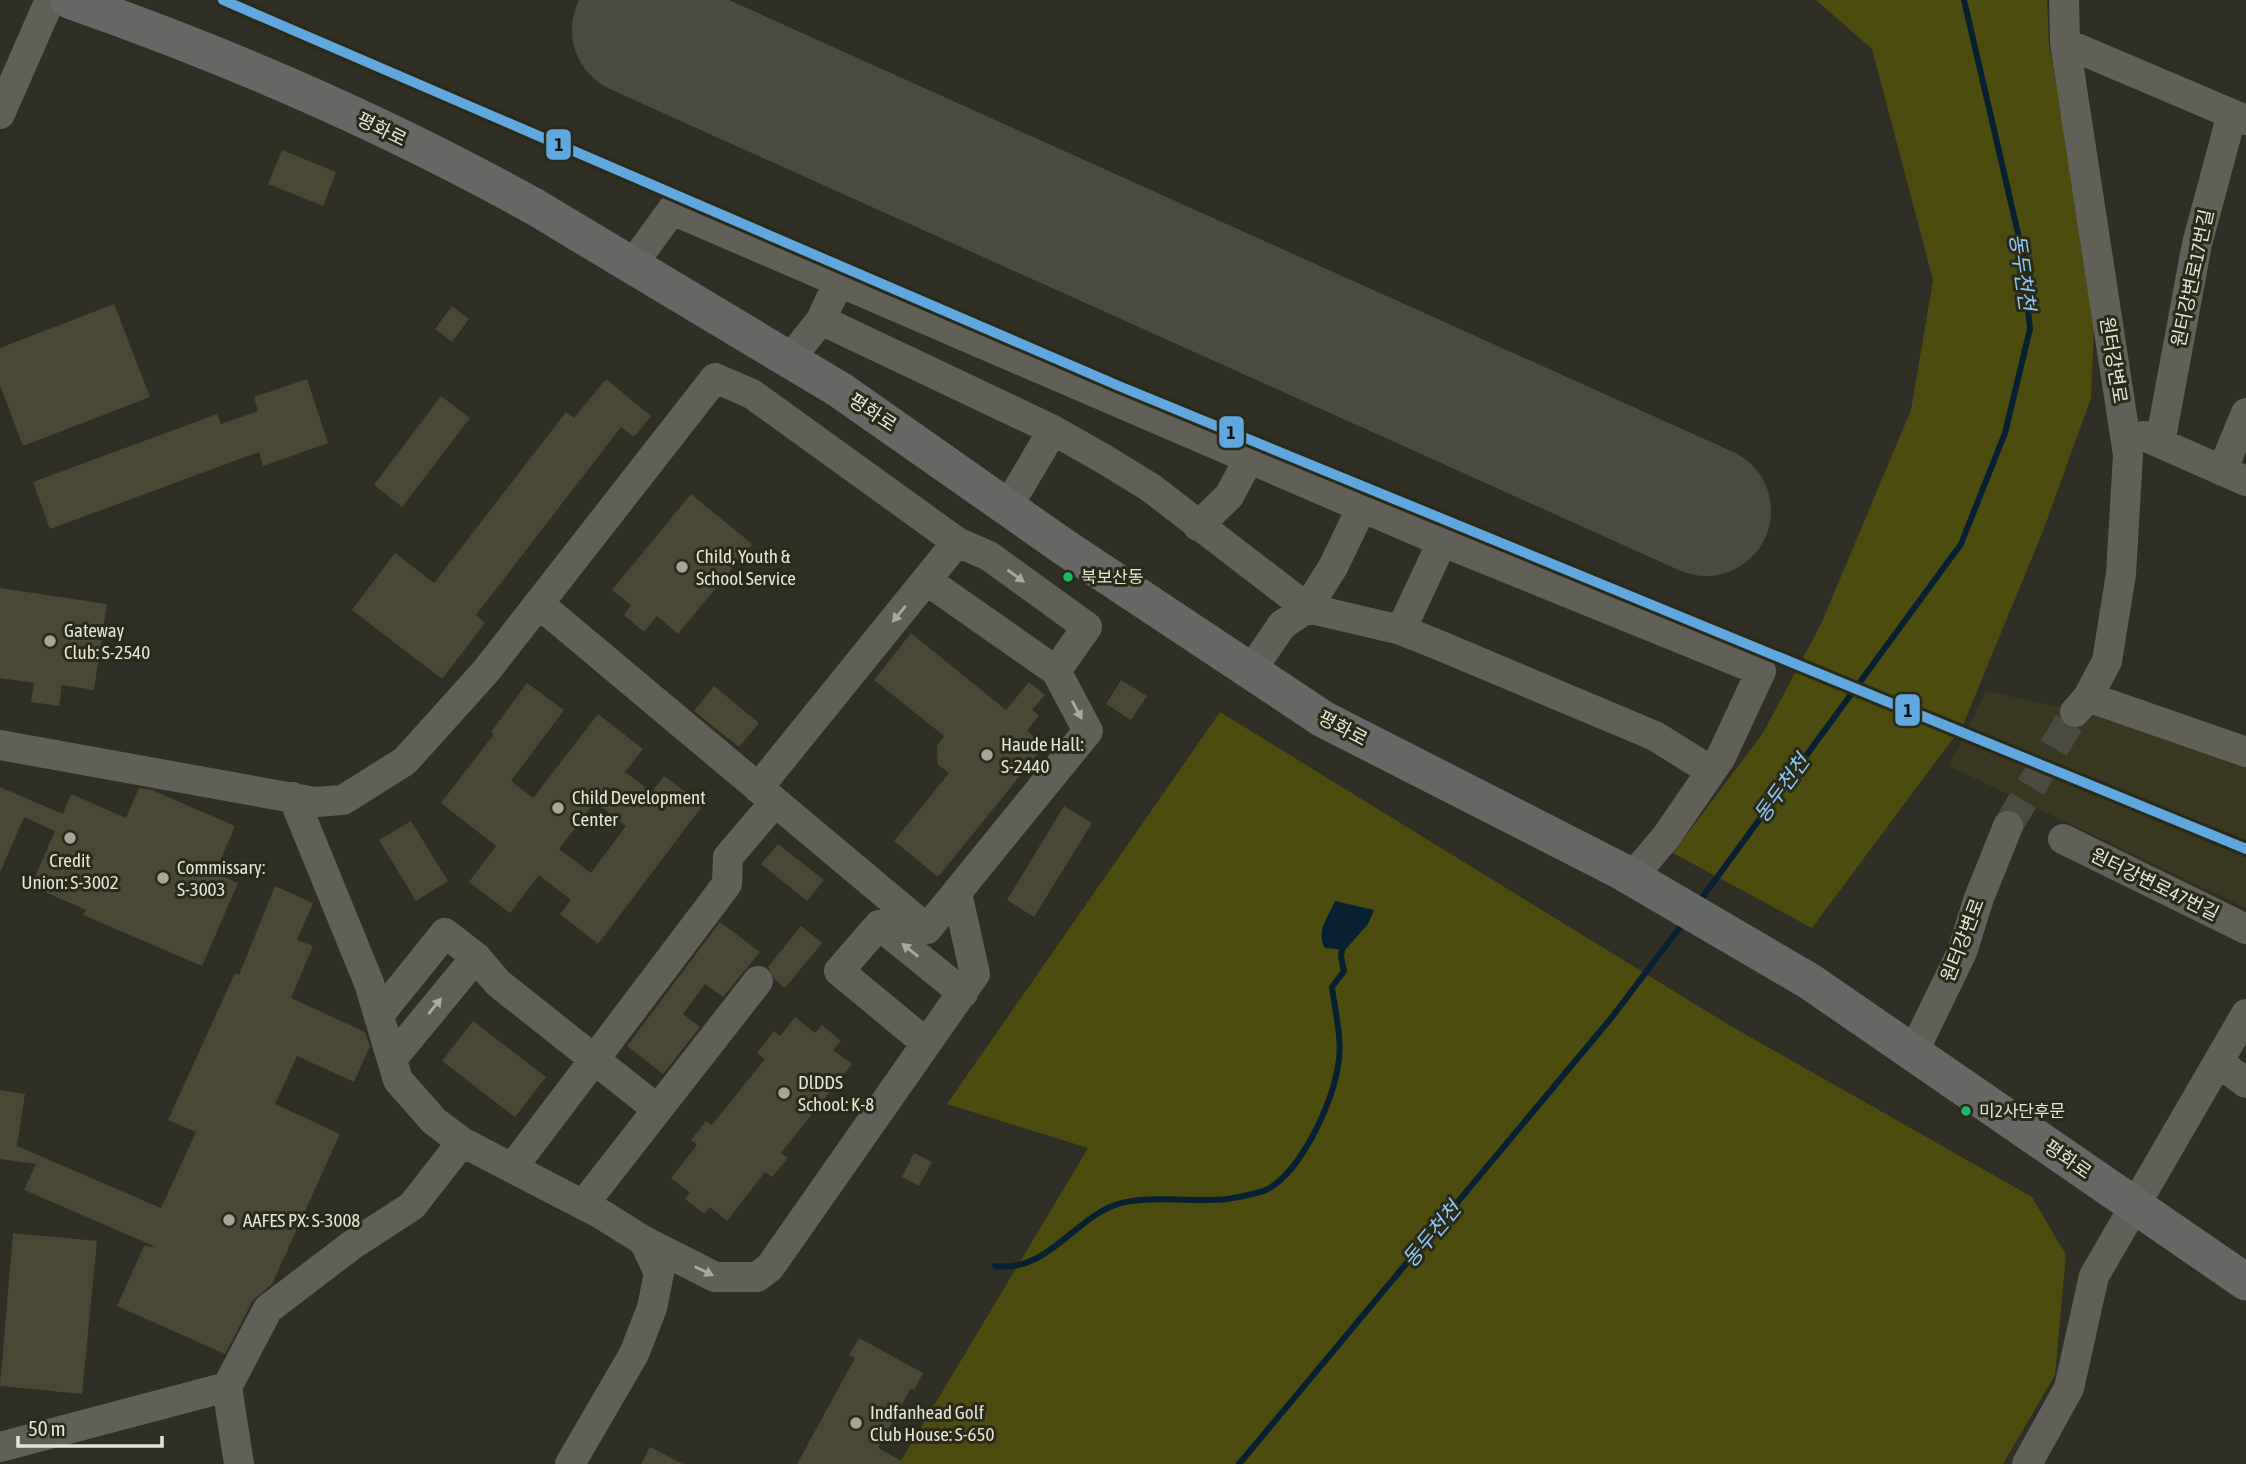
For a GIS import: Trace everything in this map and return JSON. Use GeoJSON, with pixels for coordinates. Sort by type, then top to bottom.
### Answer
{"type":"FeatureCollection","features":[{"type":"Feature","properties":{"kind":"main road","name":"평화로"},"geometry":{"type":"LineString","coordinates":[[69,0],[269,77],[362,119],[483,178],[632,265],[895,426],[1250,672],[1323,719],[1638,880],[1784,966],[2246,1282]]}},
{"type":"Feature","properties":{"kind":"street"},"geometry":{"type":"LineString","coordinates":[[0,114],[50,0]]}},
{"type":"Feature","properties":{"kind":"street","name":"원터강변로"},"geometry":{"type":"LineString","coordinates":[[2064,0],[2065,43],[2128,455],[2121,573],[2107,661],[2081,704],[2246,752]]}},
{"type":"Feature","properties":{"kind":"street","name":"원터강변로17번길"},"geometry":{"type":"LineString","coordinates":[[2065,43],[2239,117],[2197,244],[2160,443]]}},
{"type":"Feature","properties":{"kind":"street"},"geometry":{"type":"LineString","coordinates":[[632,265],[672,210],[1442,542],[1761,671],[1711,771],[1638,880]]}},
{"type":"Feature","properties":{"kind":"street"},"geometry":{"type":"LineString","coordinates":[[789,360],[821,320],[839,281]]}},
{"type":"Feature","properties":{"kind":"street"},"geometry":{"type":"LineString","coordinates":[[821,320],[1054,430],[1151,488],[1307,608],[1401,630],[1655,736],[1711,771]]}},
{"type":"Feature","properties":{"kind":"street"},"geometry":{"type":"LineString","coordinates":[[0,745],[315,803],[343,800],[405,761],[486,671],[715,378],[752,394],[957,542],[989,556],[1087,627],[1056,671]]}},
{"type":"Feature","properties":{"kind":"street"},"geometry":{"type":"LineString","coordinates":[[2124,428],[2234,476],[2246,413]]}},
{"type":"Feature","properties":{"kind":"street"},"geometry":{"type":"LineString","coordinates":[[1008,506],[1054,430]]}},
{"type":"Feature","properties":{"kind":"street"},"geometry":{"type":"LineString","coordinates":[[1198,526],[1229,496],[1250,457]]}},
{"type":"Feature","properties":{"kind":"street"},"geometry":{"type":"LineString","coordinates":[[1250,672],[1282,625],[1307,608],[1333,568],[1362,507]]}},
{"type":"Feature","properties":{"kind":"street"},"geometry":{"type":"LineString","coordinates":[[513,1167],[727,884],[728,856],[767,795],[957,542]]}},
{"type":"Feature","properties":{"kind":"street"},"geometry":{"type":"LineString","coordinates":[[1401,630],[1442,542]]}},
{"type":"Feature","properties":{"kind":"street"},"geometry":{"type":"LineString","coordinates":[[538,604],[927,929],[1088,731],[1056,671],[926,580]]}},
{"type":"Feature","properties":{"kind":"street"},"geometry":{"type":"LineString","coordinates":[[293,797],[369,983],[398,1080],[434,1121],[462,1142],[715,1277],[757,1278],[770,1267],[975,974],[957,893]]}},
{"type":"Feature","properties":{"kind":"street","name":"원터강변로"},"geometry":{"type":"LineString","coordinates":[[1913,1053],[1962,952],[1979,898],[2008,826]]}},
{"type":"Feature","properties":{"kind":"street","name":"원터강변로47번길"},"geometry":{"type":"LineString","coordinates":[[2063,839],[2246,929]]}},
{"type":"Feature","properties":{"kind":"street"},"geometry":{"type":"LineString","coordinates":[[926,1043],[839,971],[880,925],[962,993]]}},
{"type":"Feature","properties":{"kind":"street"},"geometry":{"type":"LineString","coordinates":[[379,1015],[445,933],[476,957],[498,982],[657,1109]]}},
{"type":"Feature","properties":{"kind":"street"},"geometry":{"type":"LineString","coordinates":[[392,1059],[476,957]]}},
{"type":"Feature","properties":{"kind":"street"},"geometry":{"type":"LineString","coordinates":[[583,1205],[758,981]]}},
{"type":"Feature","properties":{"kind":"street"},"geometry":{"type":"LineString","coordinates":[[2026,1464],[2069,1388],[2094,1276],[2133,1204],[2220,1063],[2246,1014]]}},
{"type":"Feature","properties":{"kind":"street"},"geometry":{"type":"LineString","coordinates":[[2220,1063],[2246,1083]]}},
{"type":"Feature","properties":{"kind":"street"},"geometry":{"type":"LineString","coordinates":[[239,1464],[227,1387],[268,1309],[352,1245],[412,1206],[462,1142]]}},
{"type":"Feature","properties":{"kind":"street"},"geometry":{"type":"LineString","coordinates":[[570,1464],[634,1354],[652,1308],[659,1273],[644,1241]]}},
{"type":"Feature","properties":{"kind":"street"},"geometry":{"type":"LineString","coordinates":[[0,1447],[227,1387]]}},
{"type":"Feature","properties":{"kind":"shaded area"},"geometry":{"type":"Polygon","coordinates":[[[1816,0],[2047,0],[2049,45],[2095,304],[2091,398],[2043,531],[1963,725],[1812,928],[1673,853],[1763,733],[1821,624],[1911,410],[1933,280],[1872,49],[1816,0]]]}},
{"type":"Feature","properties":{"kind":"shaded area"},"geometry":{"type":"Polygon","coordinates":[[[1986,691],[2109,718],[2246,765],[2246,908],[1949,766],[1986,691]]]}},
{"type":"Feature","properties":{"kind":"shaded area"},"geometry":{"type":"Polygon","coordinates":[[[1220,712],[1729,1025],[2032,1197],[2066,1255],[2055,1375],[2003,1464],[899,1464],[1088,1148],[947,1104],[1220,712]]]}},
{"type":"Feature","properties":{"kind":"water"},"geometry":{"type":"Polygon","coordinates":[[[1335,901],[1374,910],[1368,924],[1345,950],[1325,948],[1322,942],[1322,930],[1335,901]]]}},
{"type":"Feature","properties":{"kind":"building"},"geometry":{"type":"Polygon","coordinates":[[[282,150],[336,172],[323,206],[268,184],[282,150]]]}},
{"type":"Feature","properties":{"kind":"building"},"geometry":{"type":"Polygon","coordinates":[[[114,304],[150,397],[23,446],[0,385],[0,348],[114,304]]]}},
{"type":"Feature","properties":{"kind":"building"},"geometry":{"type":"Polygon","coordinates":[[[452,306],[469,319],[452,342],[435,329],[452,306]]]}},
{"type":"Feature","properties":{"kind":"building"},"geometry":{"type":"Polygon","coordinates":[[[307,379],[328,443],[263,466],[259,452],[50,529],[33,482],[217,414],[221,424],[258,411],[254,397],[307,379]]]}},
{"type":"Feature","properties":{"kind":"building"},"geometry":{"type":"Polygon","coordinates":[[[606,379],[651,416],[634,437],[621,427],[476,615],[485,623],[442,679],[352,610],[395,553],[434,583],[566,412],[574,418],[606,379]]]}},
{"type":"Feature","properties":{"kind":"building"},"geometry":{"type":"Polygon","coordinates":[[[441,396],[470,418],[402,507],[374,485],[441,396]]]}},
{"type":"Feature","properties":{"kind":"building","name":"Child, Youth & School Service"},"geometry":{"type":"Polygon","coordinates":[[[691,494],[752,544],[678,634],[657,616],[644,632],[624,615],[631,605],[612,590],[691,494]]]}},
{"type":"Feature","properties":{"kind":"building","name":"Gateway Club: S-2540"},"geometry":{"type":"Polygon","coordinates":[[[0,588],[107,604],[94,690],[62,685],[59,706],[31,702],[34,683],[0,678],[0,588]]]}},
{"type":"Feature","properties":{"kind":"building","name":"Haude Hall: S-2440"},"geometry":{"type":"Polygon","coordinates":[[[911,633],[1006,710],[1029,682],[1045,695],[1032,710],[1039,715],[1027,731],[1045,745],[938,877],[894,841],[949,773],[938,765],[937,746],[944,736],[874,680],[911,633]]]}},
{"type":"Feature","properties":{"kind":"building"},"geometry":{"type":"Polygon","coordinates":[[[1121,680],[1147,696],[1131,720],[1106,704],[1121,680]]]}},
{"type":"Feature","properties":{"kind":"building"},"geometry":{"type":"Polygon","coordinates":[[[527,683],[564,710],[511,781],[533,798],[598,714],[643,749],[625,772],[652,792],[664,776],[703,805],[598,944],[560,914],[571,900],[539,875],[510,913],[469,882],[496,846],[441,803],[494,734],[491,732],[527,683]],[[595,802],[559,849],[591,873],[626,826],[595,802]]]}},
{"type":"Feature","properties":{"kind":"building"},"geometry":{"type":"Polygon","coordinates":[[[714,686],[759,723],[739,747],[694,711],[714,686]]]}},
{"type":"Feature","properties":{"kind":"building","name":"Commissary: S-3003"},"geometry":{"type":"Polygon","coordinates":[[[0,787],[63,814],[71,794],[126,818],[139,788],[152,790],[235,826],[215,873],[238,883],[202,966],[83,915],[86,910],[31,886],[55,831],[24,817],[0,873],[0,787]]]}},
{"type":"Feature","properties":{"kind":"building"},"geometry":{"type":"Polygon","coordinates":[[[1064,806],[1092,823],[1034,917],[1007,900],[1064,806]]]}},
{"type":"Feature","properties":{"kind":"building"},"geometry":{"type":"Polygon","coordinates":[[[411,821],[448,881],[416,901],[379,840],[411,821]]]}},
{"type":"Feature","properties":{"kind":"building"},"geometry":{"type":"Polygon","coordinates":[[[778,844],[824,880],[807,901],[761,864],[778,844]]]}},
{"type":"Feature","properties":{"kind":"building","name":"AAFES PX: S-3008"},"geometry":{"type":"Polygon","coordinates":[[[275,886],[313,903],[297,940],[313,946],[291,998],[365,1032],[370,1046],[354,1082],[297,1056],[275,1104],[340,1134],[272,1284],[253,1300],[225,1354],[117,1306],[144,1246],[156,1247],[24,1190],[36,1164],[0,1159],[0,1090],[25,1094],[17,1146],[161,1208],[196,1132],[168,1120],[235,973],[239,975],[275,886]]]}},
{"type":"Feature","properties":{"kind":"building"},"geometry":{"type":"Polygon","coordinates":[[[720,922],[760,952],[723,997],[705,984],[683,1014],[700,1027],[663,1074],[627,1046],[720,922]]]}},
{"type":"Feature","properties":{"kind":"building"},"geometry":{"type":"Polygon","coordinates":[[[801,926],[822,943],[785,988],[775,980],[768,967],[801,926]]]}},
{"type":"Feature","properties":{"kind":"building","name":"DlDDS School: K-8"},"geometry":{"type":"Polygon","coordinates":[[[795,1017],[815,1033],[822,1025],[841,1041],[833,1050],[852,1064],[781,1153],[788,1158],[772,1177],[765,1172],[727,1221],[710,1207],[704,1214],[685,1199],[690,1193],[671,1178],[697,1145],[691,1140],[706,1121],[712,1125],[765,1059],[757,1053],[774,1031],[780,1036],[795,1017]]]}},
{"type":"Feature","properties":{"kind":"building"},"geometry":{"type":"Polygon","coordinates":[[[473,1021],[546,1077],[515,1117],[442,1061],[473,1021]]]}},
{"type":"Feature","properties":{"kind":"building"},"geometry":{"type":"Polygon","coordinates":[[[914,1153],[932,1162],[919,1186],[902,1177],[914,1153]]]}},
{"type":"Feature","properties":{"kind":"building"},"geometry":{"type":"Polygon","coordinates":[[[13,1233],[97,1241],[82,1394],[0,1386],[13,1233]]]}},
{"type":"Feature","properties":{"kind":"building","name":"Indfanhead Golf Club House: S-650"},"geometry":{"type":"Polygon","coordinates":[[[859,1338],[923,1373],[914,1390],[911,1388],[878,1448],[907,1464],[797,1464],[855,1358],[849,1355],[859,1338]]]}},
{"type":"Feature","properties":{"kind":"building"},"geometry":{"type":"Polygon","coordinates":[[[650,1447],[683,1464],[641,1464],[650,1447]]]}},
{"type":"Feature","properties":{"kind":"waterway","name":"동두천천"},"geometry":{"type":"LineString","coordinates":[[1699,902],[1961,544],[2005,433],[2030,329],[2023,255],[1964,0]]}},
{"type":"Feature","properties":{"kind":"waterway","name":"동두천천"},"geometry":{"type":"LineString","coordinates":[[1239,1464],[1612,1017],[1684,922]]}},
{"type":"Feature","properties":{"kind":"waterway"},"geometry":{"type":"LineString","coordinates":[[995,1266],[1013,1266],[1029,1262],[1044,1254],[1085,1222],[1115,1205],[1156,1199],[1227,1199],[1264,1191],[1281,1180],[1314,1134],[1335,1081],[1340,1047],[1332,987],[1344,971],[1341,957],[1343,941]]}},
{"type":"Feature","properties":{"kind":"runway"},"geometry":{"type":"LineString","coordinates":[[637,30],[1706,511]]}},
{"type":"Feature","properties":{"kind":"tunnel"},"geometry":{"type":"LineString","coordinates":[[2008,826],[2075,712]]}},
{"type":"Feature","properties":{"kind":"transit line","name":"1"},"geometry":{"type":"LineString","coordinates":[[223,0],[1119,386],[2246,849]]}},
{"type":"Feature","properties":{"kind":"place","name":"Child, Youth & School Service"},"geometry":{"type":"Point","coordinates":[682,567]}},
{"type":"Feature","properties":{"kind":"place","name":"북보산동"},"geometry":{"type":"Point","coordinates":[1068,577]}},
{"type":"Feature","properties":{"kind":"place","name":"Gateway Club: S-2540"},"geometry":{"type":"Point","coordinates":[50,641]}},
{"type":"Feature","properties":{"kind":"place","name":"Haude Hall: S-2440"},"geometry":{"type":"Point","coordinates":[987,755]}},
{"type":"Feature","properties":{"kind":"place","name":"Child Development Center"},"geometry":{"type":"Point","coordinates":[558,808]}},
{"type":"Feature","properties":{"kind":"place","name":"Credit Union: S-3002"},"geometry":{"type":"Point","coordinates":[70,838]}},
{"type":"Feature","properties":{"kind":"place","name":"Commissary: S-3003"},"geometry":{"type":"Point","coordinates":[163,878]}},
{"type":"Feature","properties":{"kind":"place","name":"DlDDS School: K-8"},"geometry":{"type":"Point","coordinates":[784,1093]}},
{"type":"Feature","properties":{"kind":"place","name":"미2사단후문"},"geometry":{"type":"Point","coordinates":[1966,1111]}},
{"type":"Feature","properties":{"kind":"place","name":"AAFES PX: S-3008"},"geometry":{"type":"Point","coordinates":[229,1220]}},
{"type":"Feature","properties":{"kind":"place","name":"Indfanhead Golf Club House: S-650"},"geometry":{"type":"Point","coordinates":[856,1423]}}]}
